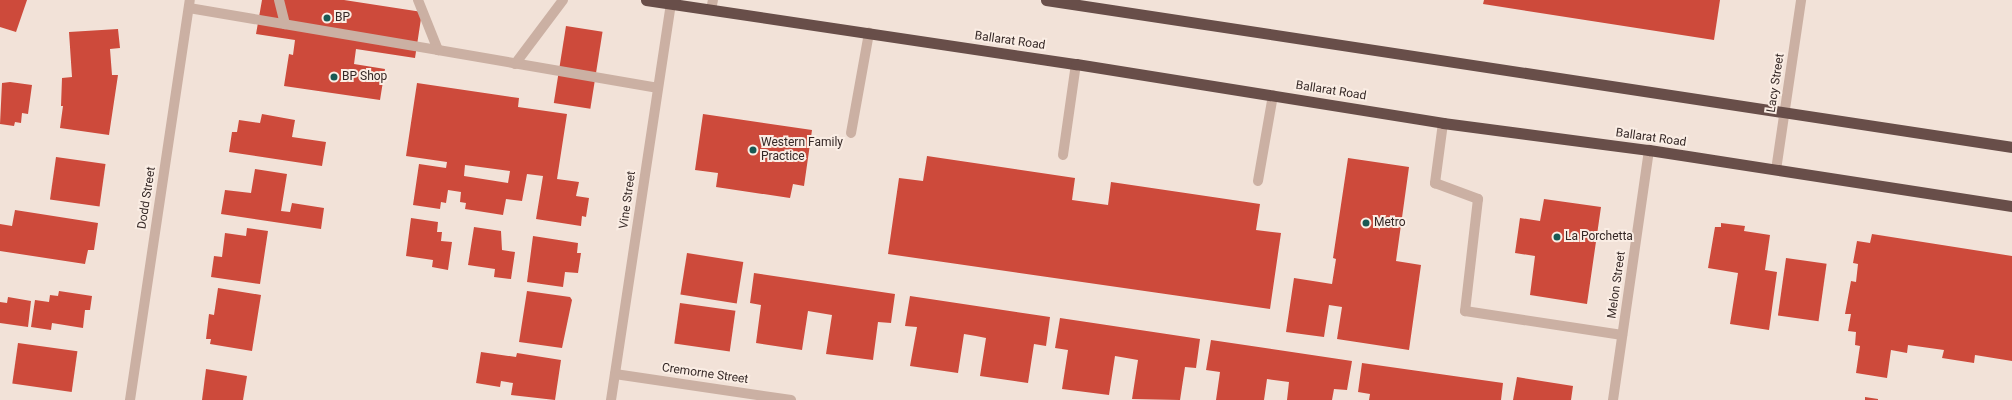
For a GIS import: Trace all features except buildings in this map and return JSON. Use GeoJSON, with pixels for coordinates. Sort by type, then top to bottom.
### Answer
{"type":"FeatureCollection","features":[{"type":"Feature","properties":{"kind":"highway","name":"Ballarat Road"},"geometry":{"type":"LineString","coordinates":[[646,0],[671,4],[712,5],[869,33],[1443,122],[1650,150],[2012,206]]}},
{"type":"Feature","properties":{"kind":"highway"},"geometry":{"type":"LineString","coordinates":[[1046,0],[2012,147]]}},
{"type":"Feature","properties":{"kind":"street"},"geometry":{"type":"LineString","coordinates":[[279,0],[285,24]]}},
{"type":"Feature","properties":{"kind":"street"},"geometry":{"type":"LineString","coordinates":[[418,0],[438,50]]}},
{"type":"Feature","properties":{"kind":"street"},"geometry":{"type":"LineString","coordinates":[[515,64],[564,0]]}},
{"type":"Feature","properties":{"kind":"street","name":"Lacy Street"},"geometry":{"type":"LineString","coordinates":[[1776,170],[1801,0]]}},
{"type":"Feature","properties":{"kind":"street"},"geometry":{"type":"LineString","coordinates":[[189,4],[285,24],[657,88]]}},
{"type":"Feature","properties":{"kind":"street","name":"Dodd Street"},"geometry":{"type":"LineString","coordinates":[[130,400],[189,4]]}},
{"type":"Feature","properties":{"kind":"street","name":"Vine Street"},"geometry":{"type":"LineString","coordinates":[[611,400],[657,88],[671,4]]}},
{"type":"Feature","properties":{"kind":"street"},"geometry":{"type":"LineString","coordinates":[[852,133],[869,33]]}},
{"type":"Feature","properties":{"kind":"street"},"geometry":{"type":"LineString","coordinates":[[1063,155],[1076,64]]}},
{"type":"Feature","properties":{"kind":"street"},"geometry":{"type":"LineString","coordinates":[[1258,181],[1272,95]]}},
{"type":"Feature","properties":{"kind":"street"},"geometry":{"type":"LineString","coordinates":[[1443,122],[1435,183],[1478,199],[1465,311],[1622,335]]}},
{"type":"Feature","properties":{"kind":"street","name":"Melon Street"},"geometry":{"type":"LineString","coordinates":[[1613,400],[1650,150]]}},
{"type":"Feature","properties":{"kind":"street","name":"Cremorne Street"},"geometry":{"type":"LineString","coordinates":[[615,374],[791,400]]}},
{"type":"Feature","properties":{"kind":"place","name":"BP"},"geometry":{"type":"Point","coordinates":[327,18]}},
{"type":"Feature","properties":{"kind":"place","name":"BP Shop"},"geometry":{"type":"Point","coordinates":[334,77]}},
{"type":"Feature","properties":{"kind":"place","name":"Western Family Practice"},"geometry":{"type":"Point","coordinates":[753,150]}},
{"type":"Feature","properties":{"kind":"place","name":"Metro"},"geometry":{"type":"Point","coordinates":[1366,223]}},
{"type":"Feature","properties":{"kind":"place","name":"La Porchetta"},"geometry":{"type":"Point","coordinates":[1557,237]}}]}
